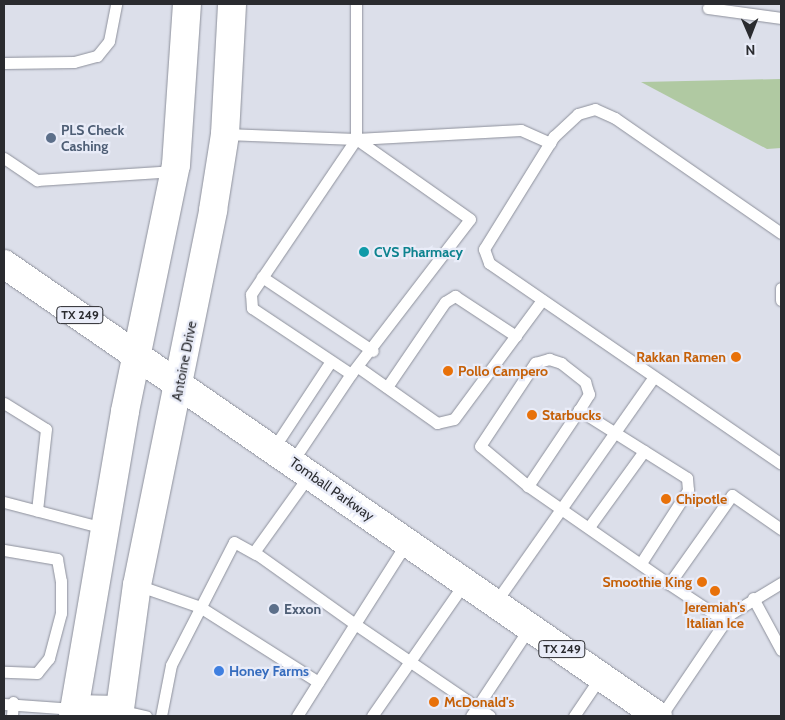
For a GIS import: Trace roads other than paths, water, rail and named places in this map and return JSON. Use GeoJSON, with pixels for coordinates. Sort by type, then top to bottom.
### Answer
{"type":"FeatureCollection","features":[{"type":"Feature","properties":{"kind":"main road"},"geometry":{"type":"LineString","coordinates":[[119,713],[73,713],[104,528],[137,353],[175,171],[187,4]]}},
{"type":"Feature","properties":{"kind":"main road","name":"Antoine Drive"},"geometry":{"type":"LineString","coordinates":[[119,713],[137,586],[180,384],[225,134],[232,4]]}},
{"type":"Feature","properties":{"kind":"main road","name":"Tomball Parkway"},"geometry":{"type":"LineString","coordinates":[[4,264],[137,353],[660,716]]}},
{"type":"Feature","properties":{"kind":"lane"},"geometry":{"type":"LineString","coordinates":[[4,63],[74,62],[97,56],[108,41],[116,4]]}},
{"type":"Feature","properties":{"kind":"lane"},"geometry":{"type":"LineString","coordinates":[[356,4],[356,139],[251,294],[252,308],[331,361],[355,370],[387,387],[438,423],[454,419],[542,300]]}},
{"type":"Feature","properties":{"kind":"lane"},"geometry":{"type":"LineString","coordinates":[[708,8],[781,18]]}},
{"type":"Feature","properties":{"kind":"lane"},"geometry":{"type":"LineString","coordinates":[[781,233],[615,118],[595,109],[578,114],[550,144],[484,249],[489,263],[781,464]]}},
{"type":"Feature","properties":{"kind":"lane"},"geometry":{"type":"LineString","coordinates":[[225,134],[356,139],[521,130],[550,144]]}},
{"type":"Feature","properties":{"kind":"lane"},"geometry":{"type":"LineString","coordinates":[[292,462],[355,370],[373,351],[470,219],[356,139]]}},
{"type":"Feature","properties":{"kind":"lane"},"geometry":{"type":"LineString","coordinates":[[4,158],[37,180],[175,171]]}},
{"type":"Feature","properties":{"kind":"lane"},"geometry":{"type":"LineString","coordinates":[[262,277],[373,351]]}},
{"type":"Feature","properties":{"kind":"lane"},"geometry":{"type":"LineString","coordinates":[[781,288],[781,300]]}},
{"type":"Feature","properties":{"kind":"lane"},"geometry":{"type":"LineString","coordinates":[[387,387],[446,302],[456,296],[516,336]]}},
{"type":"Feature","properties":{"kind":"lane"},"geometry":{"type":"LineString","coordinates":[[528,486],[589,394],[585,382],[561,363],[549,359],[535,363],[480,446],[528,486],[725,621]]}},
{"type":"Feature","properties":{"kind":"lane"},"geometry":{"type":"LineString","coordinates":[[256,554],[331,361]]}},
{"type":"Feature","properties":{"kind":"lane"},"geometry":{"type":"LineString","coordinates":[[495,603],[654,377]]}},
{"type":"Feature","properties":{"kind":"lane"},"geometry":{"type":"LineString","coordinates":[[4,403],[46,430],[37,511]]}},
{"type":"Feature","properties":{"kind":"lane"},"geometry":{"type":"LineString","coordinates":[[579,410],[687,478],[688,490],[641,563]]}},
{"type":"Feature","properties":{"kind":"lane"},"geometry":{"type":"LineString","coordinates":[[589,527],[644,451]]}},
{"type":"Feature","properties":{"kind":"lane"},"geometry":{"type":"LineString","coordinates":[[669,584],[732,495],[781,529]]}},
{"type":"Feature","properties":{"kind":"lane"},"geometry":{"type":"LineString","coordinates":[[4,502],[104,528]]}},
{"type":"Feature","properties":{"kind":"lane"},"geometry":{"type":"LineString","coordinates":[[160,716],[171,665],[234,542],[256,554],[355,624],[412,661],[474,712],[490,716]]}},
{"type":"Feature","properties":{"kind":"lane"},"geometry":{"type":"LineString","coordinates":[[297,716],[407,542]]}},
{"type":"Feature","properties":{"kind":"lane"},"geometry":{"type":"LineString","coordinates":[[4,550],[57,559],[61,613],[49,658],[37,673],[4,672]]}},
{"type":"Feature","properties":{"kind":"lane"},"geometry":{"type":"LineString","coordinates":[[372,716],[466,582]]}},
{"type":"Feature","properties":{"kind":"lane"},"geometry":{"type":"LineString","coordinates":[[660,716],[725,621],[753,598],[781,583]]}},
{"type":"Feature","properties":{"kind":"lane"},"geometry":{"type":"LineString","coordinates":[[137,586],[200,607],[318,682]]}},
{"type":"Feature","properties":{"kind":"lane"},"geometry":{"type":"LineString","coordinates":[[753,598],[781,650]]}},
{"type":"Feature","properties":{"kind":"lane"},"geometry":{"type":"LineString","coordinates":[[474,712],[530,627]]}},
{"type":"Feature","properties":{"kind":"lane"},"geometry":{"type":"LineString","coordinates":[[574,716],[601,676]]}},
{"type":"Feature","properties":{"kind":"lane"},"geometry":{"type":"LineString","coordinates":[[12,716],[8,703],[73,713]]}},
{"type":"Feature","properties":{"kind":"lane"},"geometry":{"type":"LineString","coordinates":[[119,713],[146,716]]}},
{"type":"Feature","properties":{"kind":"place","name":"PLS Check Cashing"},"geometry":{"type":"Point","coordinates":[51,138]}},
{"type":"Feature","properties":{"kind":"place","name":"CVS Pharmacy"},"geometry":{"type":"Point","coordinates":[364,252]}},
{"type":"Feature","properties":{"kind":"place","name":"Rakkan Ramen"},"geometry":{"type":"Point","coordinates":[736,357]}},
{"type":"Feature","properties":{"kind":"place","name":"Pollo Campero"},"geometry":{"type":"Point","coordinates":[448,371]}},
{"type":"Feature","properties":{"kind":"place","name":"Starbucks"},"geometry":{"type":"Point","coordinates":[532,415]}},
{"type":"Feature","properties":{"kind":"place","name":"Chipotle"},"geometry":{"type":"Point","coordinates":[666,499]}},
{"type":"Feature","properties":{"kind":"place","name":"Smoothie King"},"geometry":{"type":"Point","coordinates":[702,582]}},
{"type":"Feature","properties":{"kind":"place","name":"Jeremiah's Italian Ice"},"geometry":{"type":"Point","coordinates":[715,591]}},
{"type":"Feature","properties":{"kind":"place","name":"Exxon"},"geometry":{"type":"Point","coordinates":[274,609]}},
{"type":"Feature","properties":{"kind":"place","name":"Honey Farms"},"geometry":{"type":"Point","coordinates":[219,671]}},
{"type":"Feature","properties":{"kind":"place","name":"McDonald's"},"geometry":{"type":"Point","coordinates":[434,702]}}]}
